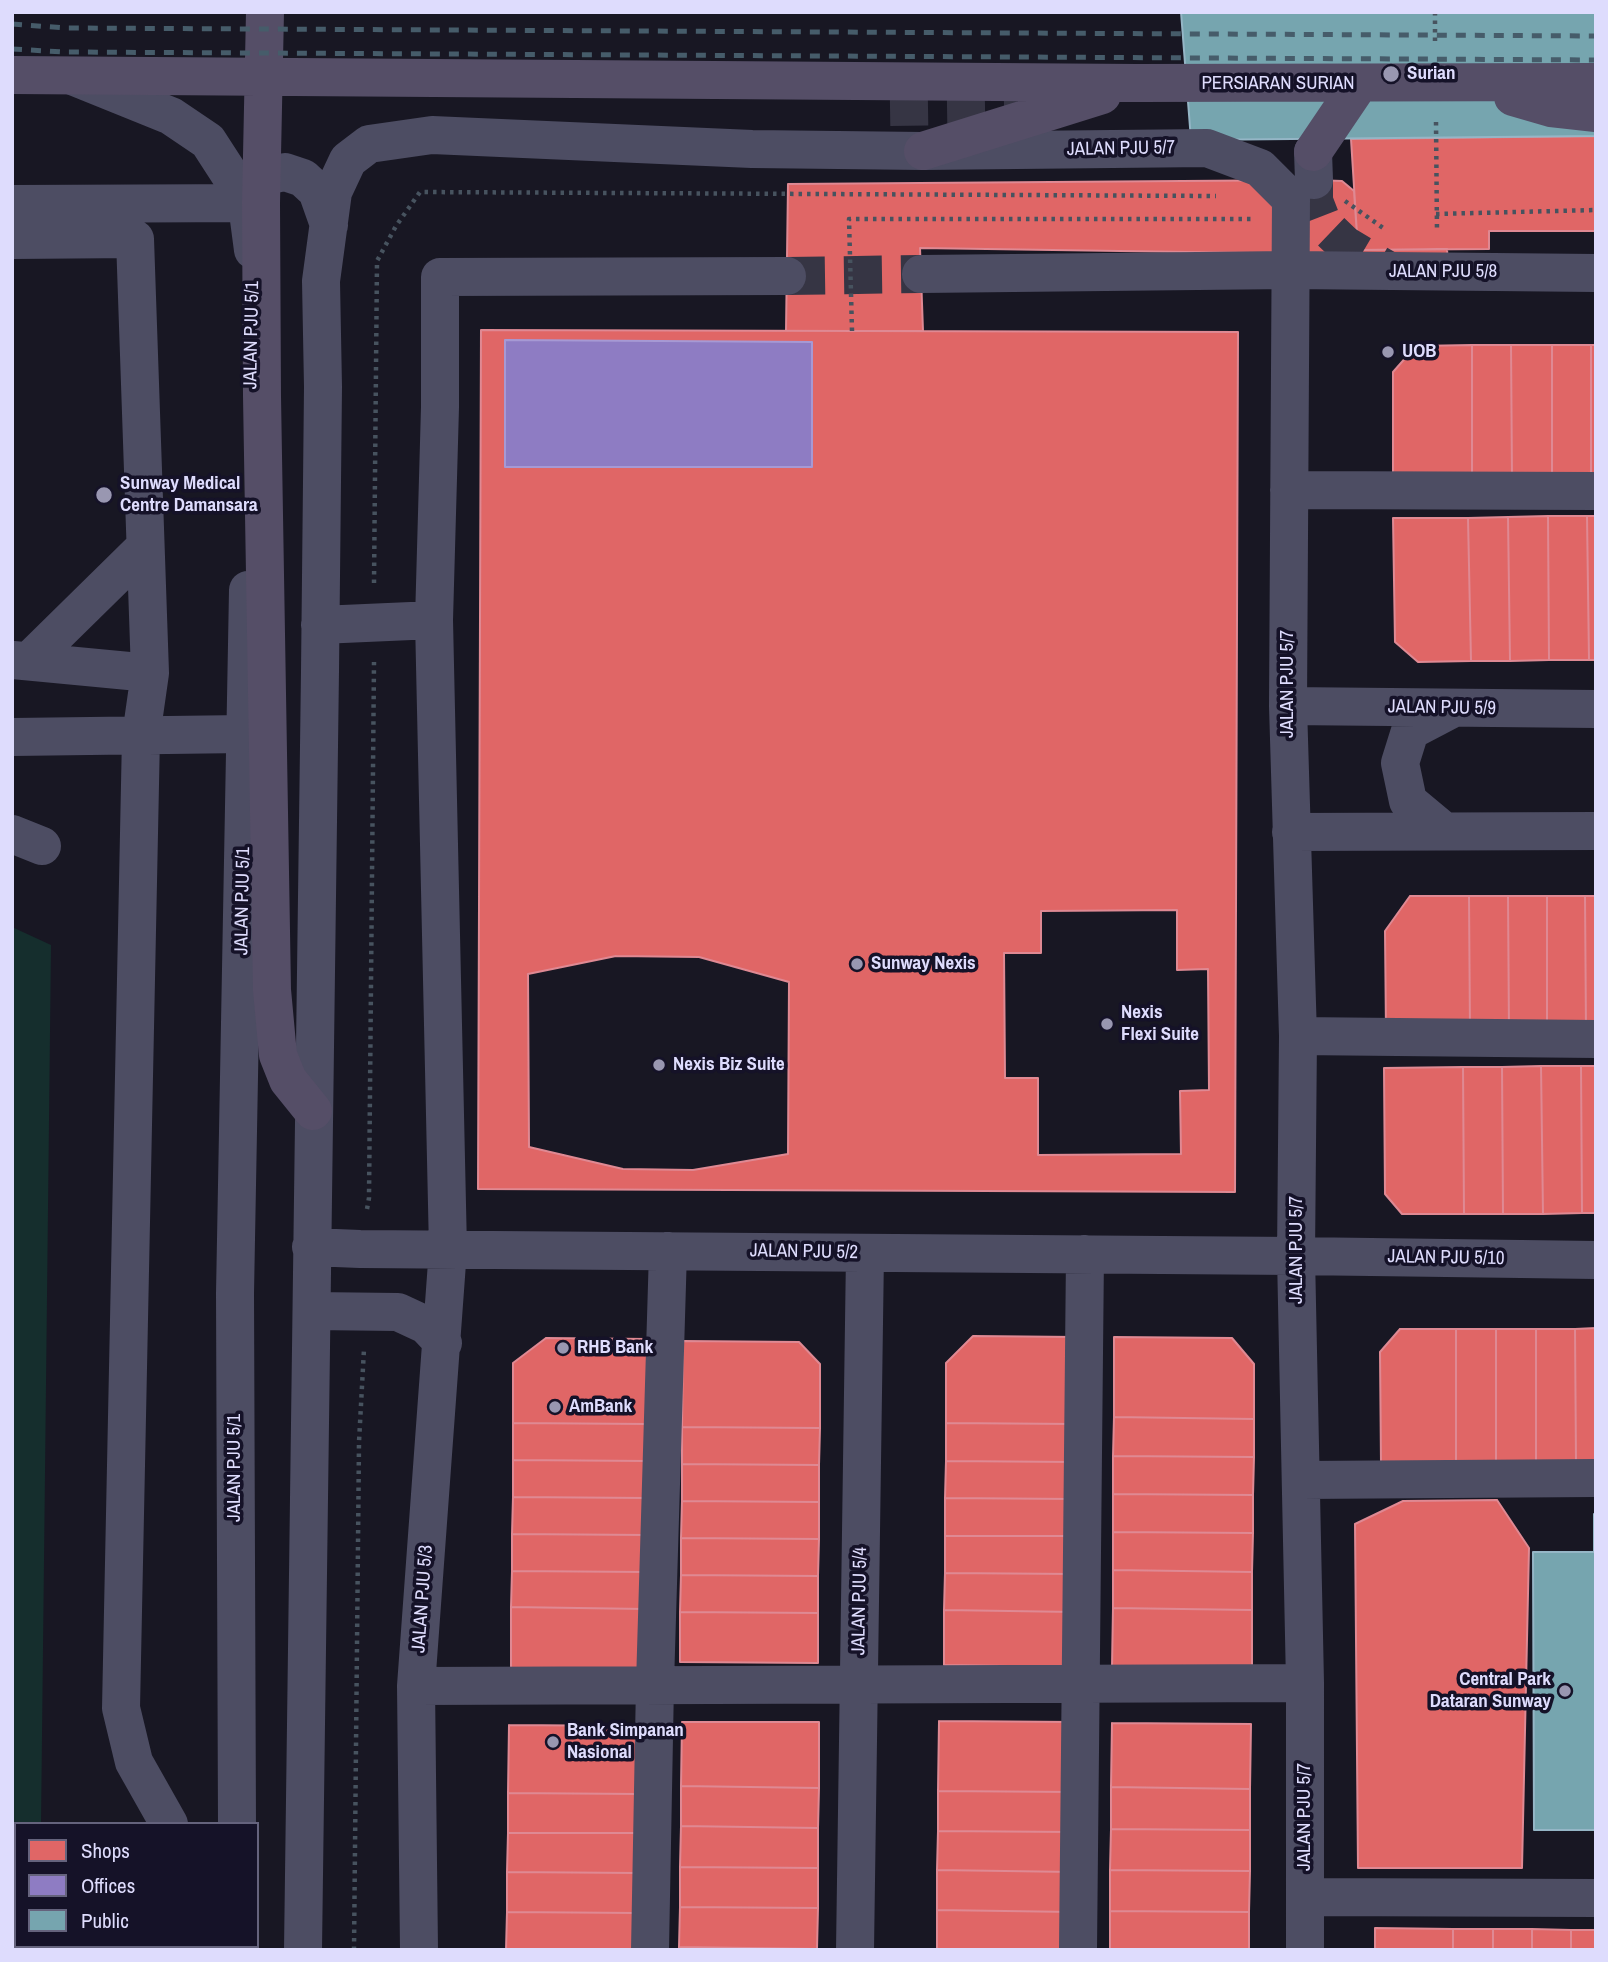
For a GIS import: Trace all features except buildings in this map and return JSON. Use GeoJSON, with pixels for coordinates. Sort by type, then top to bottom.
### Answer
{"type":"FeatureCollection","features":[{"type":"Feature","properties":{"kind":"main road"},"geometry":{"type":"LineString","coordinates":[[265,12],[254,207],[261,396],[272,990],[278,1055],[288,1080],[313,1111]]}},
{"type":"Feature","properties":{"kind":"main road"},"geometry":{"type":"LineString","coordinates":[[12,75],[72,76]]}},
{"type":"Feature","properties":{"kind":"main road","name":"PERSIARAN SURIAN"},"geometry":{"type":"LineString","coordinates":[[72,76],[1359,84],[1596,82]]}},
{"type":"Feature","properties":{"kind":"main road","name":"PERSIARAN SURIAN"},"geometry":{"type":"LineString","coordinates":[[1461,82],[1551,108],[1596,113]]}},
{"type":"Feature","properties":{"kind":"main road"},"geometry":{"type":"LineString","coordinates":[[923,151],[1137,83]]}},
{"type":"Feature","properties":{"kind":"main road"},"geometry":{"type":"LineString","coordinates":[[1313,166],[1359,84]]}},
{"type":"Feature","properties":{"kind":"street","name":"JALAN PJU 5/1"},"geometry":{"type":"LineString","coordinates":[[72,76],[171,116],[208,141],[254,207],[235,1293],[237,1822]]}},
{"type":"Feature","properties":{"kind":"street"},"geometry":{"type":"LineString","coordinates":[[1017,105],[1137,83]]}},
{"type":"Feature","properties":{"kind":"street","name":"JALAN PJU 5/7"},"geometry":{"type":"LineString","coordinates":[[320,625],[323,387],[321,281],[333,192],[348,160],[369,144],[432,135],[751,149],[923,151],[1207,148],[1259,168],[1292,199],[1288,706],[1298,1037],[1296,1255],[1305,1683],[1305,1950]]}},
{"type":"Feature","properties":{"kind":"street"},"geometry":{"type":"LineString","coordinates":[[12,240],[135,239],[220,159]]}},
{"type":"Feature","properties":{"kind":"street"},"geometry":{"type":"LineString","coordinates":[[38,269],[24,204],[254,207],[256,186],[266,176],[285,172],[303,178],[317,191],[329,225]]}},
{"type":"Feature","properties":{"kind":"street"},"geometry":{"type":"LineString","coordinates":[[135,239],[150,673],[141,736],[121,1708],[134,1762],[168,1822]]}},
{"type":"Feature","properties":{"kind":"street","name":"JALAN PJU 5/8"},"geometry":{"type":"LineString","coordinates":[[921,275],[1290,270],[1596,274]]}},
{"type":"Feature","properties":{"kind":"street","name":"JALAN PJU 5/3"},"geometry":{"type":"LineString","coordinates":[[419,1950],[416,1686],[448,1249],[434,620],[440,407],[440,277],[787,276]]}},
{"type":"Feature","properties":{"kind":"street"},"geometry":{"type":"LineString","coordinates":[[1289,490],[1596,491]]}},
{"type":"Feature","properties":{"kind":"street"},"geometry":{"type":"LineString","coordinates":[[21,661],[145,547]]}},
{"type":"Feature","properties":{"kind":"street"},"geometry":{"type":"LineString","coordinates":[[303,1950],[320,625],[434,620]]}},
{"type":"Feature","properties":{"kind":"street"},"geometry":{"type":"LineString","coordinates":[[21,661],[150,673]]}},
{"type":"Feature","properties":{"kind":"street","name":"JALAN PJU 5/9"},"geometry":{"type":"LineString","coordinates":[[1288,706],[1596,709]]}},
{"type":"Feature","properties":{"kind":"street"},"geometry":{"type":"LineString","coordinates":[[1444,831],[1408,801],[1400,763],[1410,732],[1454,709]]}},
{"type":"Feature","properties":{"kind":"street"},"geometry":{"type":"LineString","coordinates":[[12,738],[245,734]]}},
{"type":"Feature","properties":{"kind":"street"},"geometry":{"type":"LineString","coordinates":[[1291,832],[1596,831]]}},
{"type":"Feature","properties":{"kind":"street"},"geometry":{"type":"LineString","coordinates":[[1298,1037],[1596,1039]]}},
{"type":"Feature","properties":{"kind":"street","name":"JALAN PJU 5/2"},"geometry":{"type":"LineString","coordinates":[[311,1247],[1296,1255]]}},
{"type":"Feature","properties":{"kind":"street"},"geometry":{"type":"LineString","coordinates":[[650,1950],[668,1251]]}},
{"type":"Feature","properties":{"kind":"street","name":"JALAN PJU 5/4"},"geometry":{"type":"LineString","coordinates":[[855,1950],[865,1252]]}},
{"type":"Feature","properties":{"kind":"street"},"geometry":{"type":"LineString","coordinates":[[1078,1950],[1085,1254]]}},
{"type":"Feature","properties":{"kind":"street","name":"JALAN PJU 5/10"},"geometry":{"type":"LineString","coordinates":[[1296,1255],[1596,1260]]}},
{"type":"Feature","properties":{"kind":"street"},"geometry":{"type":"LineString","coordinates":[[312,1311],[398,1312],[426,1325],[443,1343]]}},
{"type":"Feature","properties":{"kind":"street"},"geometry":{"type":"LineString","coordinates":[[1302,1480],[1596,1478]]}},
{"type":"Feature","properties":{"kind":"street"},"geometry":{"type":"LineString","coordinates":[[416,1686],[1305,1683]]}},
{"type":"Feature","properties":{"kind":"street"},"geometry":{"type":"LineString","coordinates":[[1305,1897],[1596,1898]]}},
{"type":"Feature","properties":{"kind":"path"},"geometry":{"type":"LineString","coordinates":[[360,1249],[369,1198],[377,261],[396,226],[420,192],[1217,196]]}},
{"type":"Feature","properties":{"kind":"path"},"geometry":{"type":"LineString","coordinates":[[1436,214],[1596,209]]}},
{"type":"Feature","properties":{"kind":"path"},"geometry":{"type":"LineString","coordinates":[[354,1950],[359,1443],[366,1310]]}},
{"type":"Feature","properties":{"kind":"green space"},"geometry":{"type":"Polygon","coordinates":[[[12,927],[51,945],[41,1822],[14,1822],[12,1831],[12,927]]]}},
{"type":"Feature","properties":{"kind":"tunnel"},"geometry":{"type":"LineString","coordinates":[[890,107],[1017,105]]}},
{"type":"Feature","properties":{"kind":"tunnel"},"geometry":{"type":"LineString","coordinates":[[1314,180],[1314,201],[1323,224],[1345,245],[1391,272]]}},
{"type":"Feature","properties":{"kind":"tunnel"},"geometry":{"type":"LineString","coordinates":[[787,276],[921,274]]}},
{"type":"Feature","properties":{"kind":"railway"},"geometry":{"type":"LineString","coordinates":[[12,24],[65,28],[1596,36]]}},
{"type":"Feature","properties":{"kind":"railway"},"geometry":{"type":"LineString","coordinates":[[12,49],[64,52],[1596,60]]}},
{"type":"Feature","properties":{"kind":"place","name":"Surian"},"geometry":{"type":"Point","coordinates":[1391,74]}},
{"type":"Feature","properties":{"kind":"place","name":"UOB"},"geometry":{"type":"Point","coordinates":[1388,352]}},
{"type":"Feature","properties":{"kind":"place","name":"Sunway Medical Centre Damansara"},"geometry":{"type":"Point","coordinates":[104,495]}},
{"type":"Feature","properties":{"kind":"place","name":"Sunway Nexis"},"geometry":{"type":"Point","coordinates":[857,964]}},
{"type":"Feature","properties":{"kind":"place","name":"Nexis Flexi Suite"},"geometry":{"type":"Point","coordinates":[1107,1024]}},
{"type":"Feature","properties":{"kind":"place","name":"Nexis Biz Suite"},"geometry":{"type":"Point","coordinates":[659,1065]}},
{"type":"Feature","properties":{"kind":"place","name":"RHB Bank"},"geometry":{"type":"Point","coordinates":[563,1348]}},
{"type":"Feature","properties":{"kind":"place","name":"AmBank"},"geometry":{"type":"Point","coordinates":[555,1407]}},
{"type":"Feature","properties":{"kind":"place","name":"Central Park Dataran Sunway"},"geometry":{"type":"Point","coordinates":[1565,1691]}},
{"type":"Feature","properties":{"kind":"place","name":"Bank Simpanan Nasional"},"geometry":{"type":"Point","coordinates":[553,1742]}}]}
